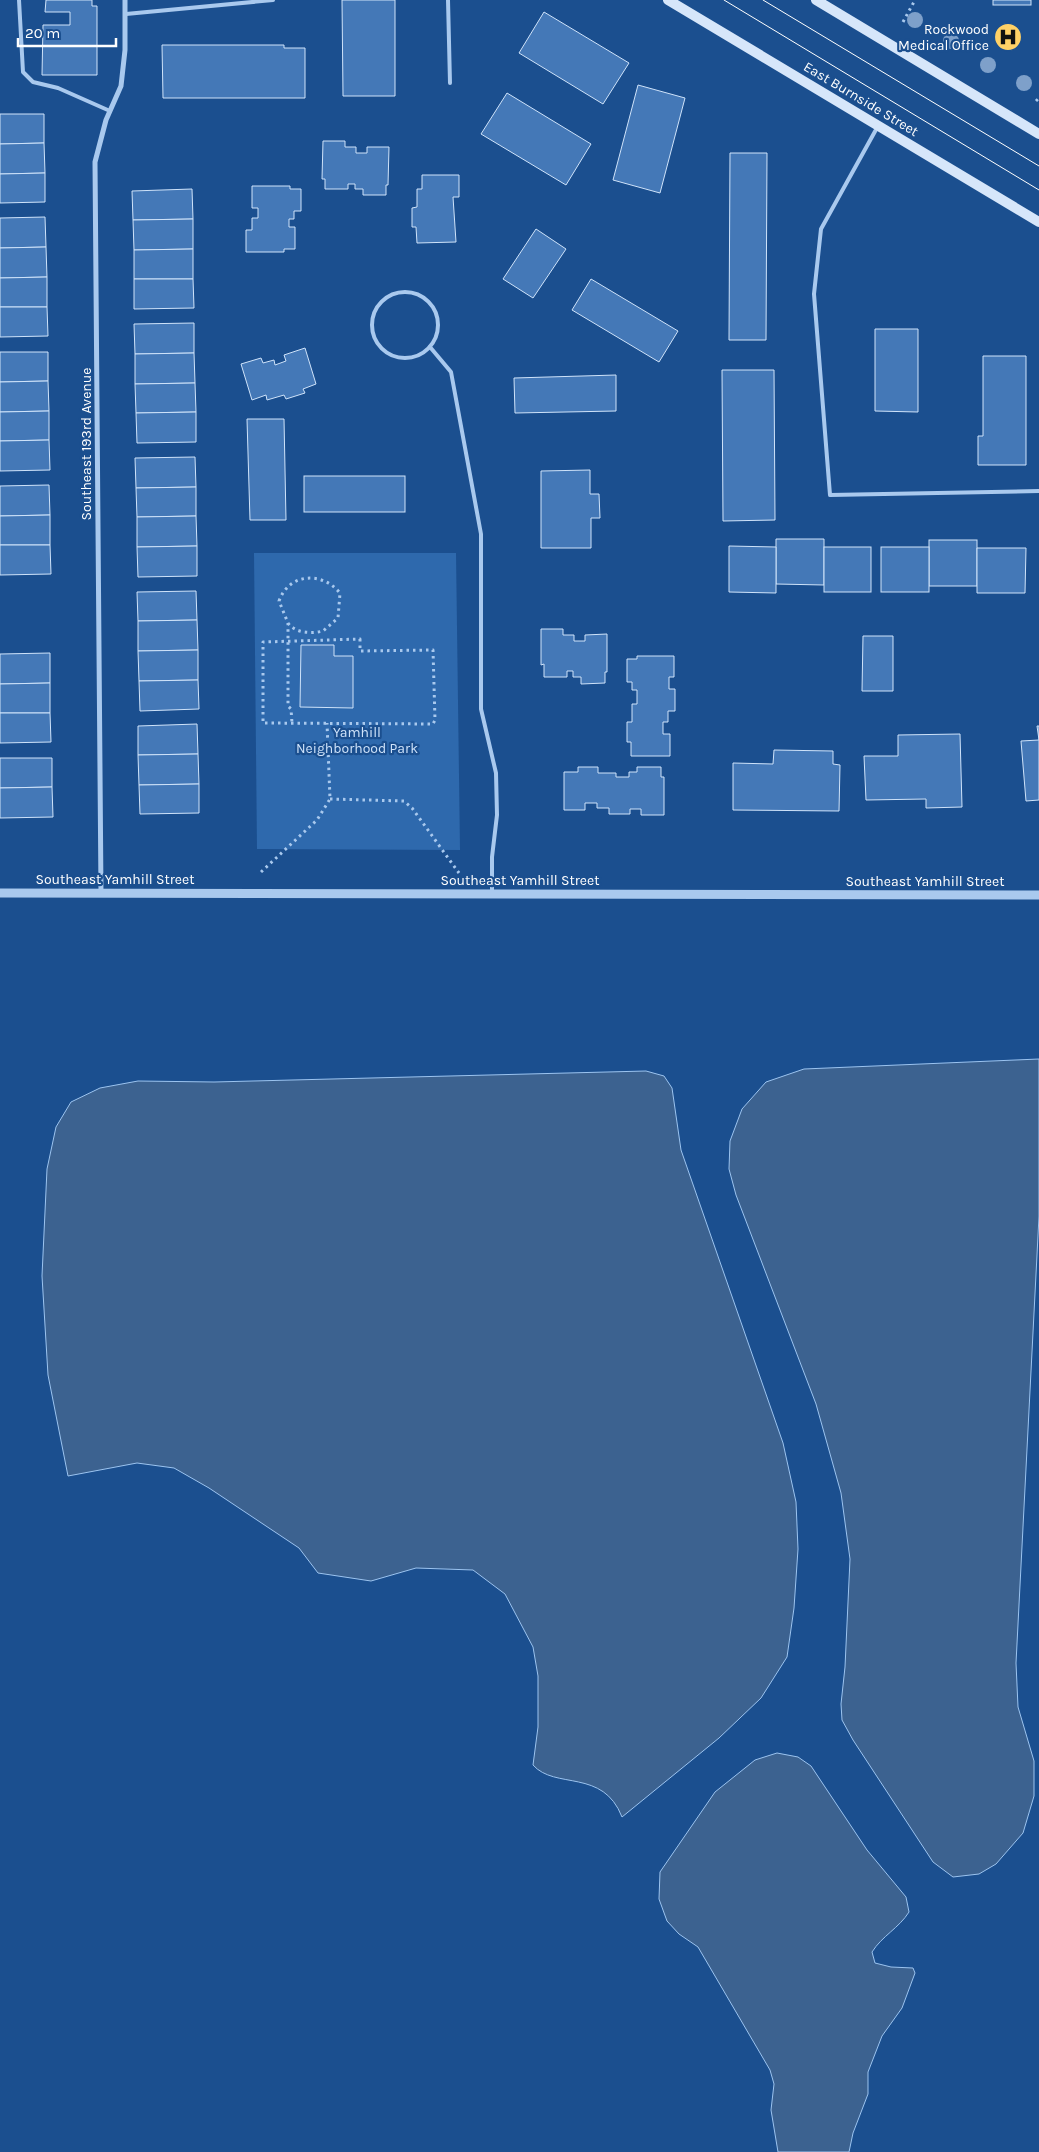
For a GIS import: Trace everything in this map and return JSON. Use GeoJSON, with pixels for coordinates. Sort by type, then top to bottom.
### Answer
{"type":"FeatureCollection","features":[{"type":"Feature","properties":{"kind":"main road","name":"East Burnside Street"},"geometry":{"type":"LineString","coordinates":[[668,0],[1039,222]]}},
{"type":"Feature","properties":{"kind":"main road"},"geometry":{"type":"LineString","coordinates":[[816,0],[1039,134]]}},
{"type":"Feature","properties":{"kind":"street","name":"Southeast 193rd Avenue"},"geometry":{"type":"LineString","coordinates":[[101,893],[95,162],[110,111],[121,86],[125,50],[126,0]]}},
{"type":"Feature","properties":{"kind":"street","name":"Southeast Yamhill Street"},"geometry":{"type":"LineString","coordinates":[[0,893],[1039,895]]}},
{"type":"Feature","properties":{"kind":"lane"},"geometry":{"type":"LineString","coordinates":[[19,0],[23,72],[32,82],[58,88],[110,111]]}},
{"type":"Feature","properties":{"kind":"lane"},"geometry":{"type":"LineString","coordinates":[[126,14],[273,0]]}},
{"type":"Feature","properties":{"kind":"lane"},"geometry":{"type":"LineString","coordinates":[[448,0],[450,83]]}},
{"type":"Feature","properties":{"kind":"lane"},"geometry":{"type":"LineString","coordinates":[[878,126],[821,229],[814,294],[830,495],[1039,491]]}},
{"type":"Feature","properties":{"kind":"lane"},"geometry":{"type":"LineString","coordinates":[[402,292],[417,294],[427,299],[438,317],[439,327],[436,338],[430,347],[421,355],[411,359],[399,359],[379,347],[373,336],[371,325],[373,314],[379,304],[387,297],[402,292]]}},
{"type":"Feature","properties":{"kind":"lane"},"geometry":{"type":"LineString","coordinates":[[430,347],[451,372],[481,534],[481,709],[496,773],[497,815],[492,857],[492,894]]}},
{"type":"Feature","properties":{"kind":"path"},"geometry":{"type":"LineString","coordinates":[[903,22],[915,0]]}},
{"type":"Feature","properties":{"kind":"path"},"geometry":{"type":"LineString","coordinates":[[288,623],[292,628],[301,631],[323,631],[338,618],[340,593],[324,580],[299,579],[283,590],[280,601],[288,623],[288,706],[291,709],[292,723]]}},
{"type":"Feature","properties":{"kind":"path"},"geometry":{"type":"LineString","coordinates":[[360,639],[360,651],[433,650],[435,720],[433,724],[263,723],[263,642],[287,641],[360,639]]}},
{"type":"Feature","properties":{"kind":"path"},"geometry":{"type":"LineString","coordinates":[[239,893],[317,820],[330,799],[327,723]]}},
{"type":"Feature","properties":{"kind":"path"},"geometry":{"type":"LineString","coordinates":[[330,799],[404,802],[412,808],[474,894]]}},
{"type":"Feature","properties":{"kind":"green space","name":"Yamhill Neighborhood Park"},"geometry":{"type":"Polygon","coordinates":[[[254,553],[456,553],[460,850],[257,849],[254,553]]]}},
{"type":"Feature","properties":{"kind":"shaded area"},"geometry":{"type":"Polygon","coordinates":[[[1039,1059],[1039,1216],[1016,1663],[1018,1707],[1034,1761],[1034,1796],[1023,1833],[996,1864],[979,1874],[953,1877],[933,1862],[853,1740],[842,1720],[841,1704],[845,1667],[850,1559],[841,1493],[816,1404],[736,1195],[729,1169],[730,1141],[742,1109],[766,1082],[804,1069],[1039,1059]]]}},
{"type":"Feature","properties":{"kind":"shaded area"},"geometry":{"type":"Polygon","coordinates":[[[646,1071],[664,1076],[672,1088],[681,1150],[783,1443],[796,1502],[798,1549],[794,1608],[787,1657],[761,1698],[719,1738],[622,1817],[614,1802],[603,1792],[579,1782],[554,1777],[542,1772],[533,1765],[538,1727],[538,1676],[533,1647],[505,1594],[473,1570],[416,1568],[371,1581],[318,1573],[299,1548],[209,1488],[174,1468],[137,1463],[68,1476],[48,1375],[42,1276],[47,1169],[56,1127],[71,1102],[100,1088],[138,1081],[214,1082],[646,1071]]]}},
{"type":"Feature","properties":{"kind":"shaded area"},"geometry":{"type":"Polygon","coordinates":[[[777,1753],[798,1757],[811,1766],[867,1850],[906,1897],[909,1912],[872,1952],[875,1963],[891,1967],[913,1968],[915,1973],[902,2008],[882,2036],[868,2072],[868,2094],[853,2133],[849,2152],[778,2152],[771,2110],[774,2084],[770,2070],[698,1947],[679,1934],[667,1921],[659,1899],[660,1872],[715,1792],[755,1760],[777,1753]]]}},
{"type":"Feature","properties":{"kind":"building"},"geometry":{"type":"Polygon","coordinates":[[[46,0],[92,0],[92,6],[97,6],[97,75],[42,75],[43,25],[70,25],[70,12],[45,12],[46,0]]]}},
{"type":"Feature","properties":{"kind":"building"},"geometry":{"type":"Polygon","coordinates":[[[342,0],[395,0],[395,96],[343,96],[342,0]]]}},
{"type":"Feature","properties":{"kind":"building"},"geometry":{"type":"Polygon","coordinates":[[[993,0],[1031,0],[1031,5],[993,5],[993,0]]]}},
{"type":"Feature","properties":{"kind":"building"},"geometry":{"type":"Polygon","coordinates":[[[544,12],[629,63],[603,104],[519,53],[544,12]]]}},
{"type":"Feature","properties":{"kind":"building"},"geometry":{"type":"Polygon","coordinates":[[[162,45],[284,45],[284,48],[305,48],[305,98],[163,98],[162,45]]]}},
{"type":"Feature","properties":{"kind":"building"},"geometry":{"type":"Polygon","coordinates":[[[638,85],[685,98],[660,193],[613,180],[638,85]]]}},
{"type":"Feature","properties":{"kind":"building"},"geometry":{"type":"Polygon","coordinates":[[[507,93],[591,144],[566,185],[481,134],[507,93]]]}},
{"type":"Feature","properties":{"kind":"building"},"geometry":{"type":"Polygon","coordinates":[[[0,114],[44,114],[44,143],[0,144],[0,114]]]}},
{"type":"Feature","properties":{"kind":"building"},"geometry":{"type":"Polygon","coordinates":[[[323,141],[345,141],[345,147],[356,147],[356,153],[367,153],[367,147],[389,147],[386,195],[363,195],[363,189],[355,189],[355,184],[348,184],[348,189],[325,189],[325,179],[322,179],[323,141]]]}},
{"type":"Feature","properties":{"kind":"building"},"geometry":{"type":"Polygon","coordinates":[[[44,143],[45,173],[0,174],[0,144],[44,143]]]}},
{"type":"Feature","properties":{"kind":"building"},"geometry":{"type":"Polygon","coordinates":[[[730,153],[767,153],[766,340],[729,340],[730,153]]]}},
{"type":"Feature","properties":{"kind":"building"},"geometry":{"type":"Polygon","coordinates":[[[45,173],[45,202],[0,203],[0,174],[45,173]]]}},
{"type":"Feature","properties":{"kind":"building"},"geometry":{"type":"Polygon","coordinates":[[[422,175],[459,175],[459,197],[453,197],[456,242],[417,243],[416,227],[412,227],[412,208],[417,207],[417,189],[422,189],[422,175]]]}},
{"type":"Feature","properties":{"kind":"building"},"geometry":{"type":"Polygon","coordinates":[[[252,186],[290,186],[290,189],[301,189],[301,211],[294,211],[294,219],[289,219],[289,227],[295,227],[295,249],[284,249],[284,252],[246,252],[246,230],[252,230],[252,218],[258,218],[258,208],[252,208],[252,186]]]}},
{"type":"Feature","properties":{"kind":"building"},"geometry":{"type":"Polygon","coordinates":[[[192,189],[193,219],[133,220],[132,191],[192,189]]]}},
{"type":"Feature","properties":{"kind":"building"},"geometry":{"type":"Polygon","coordinates":[[[45,217],[46,247],[0,248],[0,218],[45,217]]]}},
{"type":"Feature","properties":{"kind":"building"},"geometry":{"type":"Polygon","coordinates":[[[193,219],[193,249],[134,250],[133,220],[193,219]]]}},
{"type":"Feature","properties":{"kind":"building"},"geometry":{"type":"Polygon","coordinates":[[[536,229],[566,249],[533,298],[503,279],[536,229]]]}},
{"type":"Feature","properties":{"kind":"building"},"geometry":{"type":"Polygon","coordinates":[[[46,247],[47,277],[0,278],[0,248],[46,247]]]}},
{"type":"Feature","properties":{"kind":"building"},"geometry":{"type":"Polygon","coordinates":[[[193,249],[193,279],[134,279],[134,250],[193,249]]]}},
{"type":"Feature","properties":{"kind":"building"},"geometry":{"type":"Polygon","coordinates":[[[47,277],[47,307],[0,307],[0,278],[47,277]]]}},
{"type":"Feature","properties":{"kind":"building"},"geometry":{"type":"Polygon","coordinates":[[[134,279],[193,279],[194,308],[134,309],[134,279]]]}},
{"type":"Feature","properties":{"kind":"building"},"geometry":{"type":"Polygon","coordinates":[[[591,279],[678,331],[659,362],[572,310],[591,279]]]}},
{"type":"Feature","properties":{"kind":"building"},"geometry":{"type":"Polygon","coordinates":[[[0,307],[47,307],[48,336],[0,337],[0,307]]]}},
{"type":"Feature","properties":{"kind":"building"},"geometry":{"type":"Polygon","coordinates":[[[194,323],[194,353],[135,354],[134,324],[194,323]]]}},
{"type":"Feature","properties":{"kind":"building"},"geometry":{"type":"Polygon","coordinates":[[[875,329],[918,329],[918,412],[875,411],[875,329]]]}},
{"type":"Feature","properties":{"kind":"building"},"geometry":{"type":"Polygon","coordinates":[[[305,348],[316,384],[303,389],[305,393],[286,399],[284,395],[267,400],[266,395],[252,400],[241,364],[261,358],[263,363],[274,360],[275,365],[286,361],[284,355],[305,348]]]}},
{"type":"Feature","properties":{"kind":"building"},"geometry":{"type":"Polygon","coordinates":[[[0,352],[48,352],[48,381],[0,382],[0,352]]]}},
{"type":"Feature","properties":{"kind":"building"},"geometry":{"type":"Polygon","coordinates":[[[194,353],[195,383],[135,384],[135,354],[194,353]]]}},
{"type":"Feature","properties":{"kind":"building"},"geometry":{"type":"Polygon","coordinates":[[[983,356],[1026,356],[1026,465],[978,465],[978,436],[983,436],[983,356]]]}},
{"type":"Feature","properties":{"kind":"building"},"geometry":{"type":"Polygon","coordinates":[[[722,370],[774,370],[775,520],[723,521],[722,370]]]}},
{"type":"Feature","properties":{"kind":"building"},"geometry":{"type":"Polygon","coordinates":[[[616,375],[616,411],[515,413],[514,378],[616,375]]]}},
{"type":"Feature","properties":{"kind":"building"},"geometry":{"type":"Polygon","coordinates":[[[48,381],[49,411],[0,412],[0,382],[48,381]]]}},
{"type":"Feature","properties":{"kind":"building"},"geometry":{"type":"Polygon","coordinates":[[[195,383],[196,412],[136,413],[135,384],[195,383]]]}},
{"type":"Feature","properties":{"kind":"building"},"geometry":{"type":"Polygon","coordinates":[[[49,411],[49,440],[0,441],[0,412],[49,411]]]}},
{"type":"Feature","properties":{"kind":"building"},"geometry":{"type":"Polygon","coordinates":[[[196,412],[196,442],[137,443],[136,413],[196,412]]]}},
{"type":"Feature","properties":{"kind":"building"},"geometry":{"type":"Polygon","coordinates":[[[247,419],[284,419],[286,520],[250,520],[247,419]]]}},
{"type":"Feature","properties":{"kind":"building"},"geometry":{"type":"Polygon","coordinates":[[[49,440],[50,470],[0,471],[0,441],[49,440]]]}},
{"type":"Feature","properties":{"kind":"building"},"geometry":{"type":"Polygon","coordinates":[[[195,457],[196,487],[136,488],[135,458],[195,457]]]}},
{"type":"Feature","properties":{"kind":"building"},"geometry":{"type":"Polygon","coordinates":[[[590,470],[590,494],[599,494],[600,518],[591,518],[591,548],[541,548],[541,471],[590,470]]]}},
{"type":"Feature","properties":{"kind":"building"},"geometry":{"type":"Polygon","coordinates":[[[304,476],[405,476],[405,512],[304,512],[304,476]]]}},
{"type":"Feature","properties":{"kind":"building"},"geometry":{"type":"Polygon","coordinates":[[[49,485],[50,515],[0,516],[0,486],[49,485]]]}},
{"type":"Feature","properties":{"kind":"building"},"geometry":{"type":"Polygon","coordinates":[[[196,487],[196,516],[137,517],[136,488],[196,487]]]}},
{"type":"Feature","properties":{"kind":"building"},"geometry":{"type":"Polygon","coordinates":[[[50,515],[50,545],[0,545],[0,516],[50,515]]]}},
{"type":"Feature","properties":{"kind":"building"},"geometry":{"type":"Polygon","coordinates":[[[196,516],[197,546],[137,547],[137,517],[196,516]]]}},
{"type":"Feature","properties":{"kind":"building"},"geometry":{"type":"Polygon","coordinates":[[[776,539],[824,539],[824,585],[776,584],[776,539]]]}},
{"type":"Feature","properties":{"kind":"building"},"geometry":{"type":"Polygon","coordinates":[[[929,540],[977,540],[977,586],[929,586],[929,540]]]}},
{"type":"Feature","properties":{"kind":"building"},"geometry":{"type":"Polygon","coordinates":[[[0,545],[50,545],[51,574],[0,575],[0,545]]]}},
{"type":"Feature","properties":{"kind":"building"},"geometry":{"type":"Polygon","coordinates":[[[197,546],[197,576],[138,577],[137,547],[197,546]]]}},
{"type":"Feature","properties":{"kind":"building"},"geometry":{"type":"Polygon","coordinates":[[[729,546],[776,547],[776,593],[729,592],[729,546]]]}},
{"type":"Feature","properties":{"kind":"building"},"geometry":{"type":"Polygon","coordinates":[[[824,547],[871,547],[871,592],[824,592],[824,547]]]}},
{"type":"Feature","properties":{"kind":"building"},"geometry":{"type":"Polygon","coordinates":[[[881,547],[929,547],[929,592],[881,592],[881,547]]]}},
{"type":"Feature","properties":{"kind":"building"},"geometry":{"type":"Polygon","coordinates":[[[977,548],[1026,548],[1025,593],[977,593],[977,548]]]}},
{"type":"Feature","properties":{"kind":"building"},"geometry":{"type":"Polygon","coordinates":[[[196,591],[197,620],[138,621],[137,592],[196,591]]]}},
{"type":"Feature","properties":{"kind":"building"},"geometry":{"type":"Polygon","coordinates":[[[197,620],[198,650],[138,651],[138,621],[197,620]]]}},
{"type":"Feature","properties":{"kind":"building"},"geometry":{"type":"Polygon","coordinates":[[[541,629],[563,629],[563,635],[574,635],[574,641],[585,641],[585,635],[607,634],[607,672],[605,672],[605,683],[581,684],[581,677],[573,677],[573,671],[567,671],[567,677],[544,677],[544,664],[541,665],[541,629]]]}},
{"type":"Feature","properties":{"kind":"building"},"geometry":{"type":"Polygon","coordinates":[[[863,636],[893,636],[893,691],[862,691],[863,636]]]}},
{"type":"Feature","properties":{"kind":"building"},"geometry":{"type":"Polygon","coordinates":[[[301,645],[334,645],[334,656],[353,656],[353,708],[300,707],[301,645]]]}},
{"type":"Feature","properties":{"kind":"building"},"geometry":{"type":"Polygon","coordinates":[[[198,650],[198,680],[139,681],[138,651],[198,650]]]}},
{"type":"Feature","properties":{"kind":"building"},"geometry":{"type":"Polygon","coordinates":[[[50,653],[50,683],[0,684],[0,654],[50,653]]]}},
{"type":"Feature","properties":{"kind":"building"},"geometry":{"type":"Polygon","coordinates":[[[637,656],[674,656],[674,677],[669,677],[669,689],[675,689],[675,711],[668,711],[668,722],[663,722],[663,734],[670,734],[670,756],[631,756],[631,742],[627,742],[627,722],[632,722],[632,704],[637,704],[637,690],[632,690],[632,682],[627,682],[627,659],[637,659],[637,656]]]}},
{"type":"Feature","properties":{"kind":"building"},"geometry":{"type":"Polygon","coordinates":[[[198,680],[199,709],[140,711],[139,681],[198,680]]]}},
{"type":"Feature","properties":{"kind":"building"},"geometry":{"type":"Polygon","coordinates":[[[50,683],[50,713],[0,713],[0,684],[50,683]]]}},
{"type":"Feature","properties":{"kind":"building"},"geometry":{"type":"Polygon","coordinates":[[[0,713],[50,713],[51,742],[0,743],[0,713]]]}},
{"type":"Feature","properties":{"kind":"building"},"geometry":{"type":"Polygon","coordinates":[[[197,724],[198,754],[138,755],[138,726],[197,724]]]}},
{"type":"Feature","properties":{"kind":"building"},"geometry":{"type":"Polygon","coordinates":[[[960,734],[962,807],[926,808],[926,799],[866,800],[864,756],[898,756],[898,735],[960,734]]]}},
{"type":"Feature","properties":{"kind":"building"},"geometry":{"type":"Polygon","coordinates":[[[1039,740],[1039,800],[1026,801],[1021,741],[1039,740]]]}},
{"type":"Feature","properties":{"kind":"building"},"geometry":{"type":"Polygon","coordinates":[[[774,750],[833,751],[833,764],[840,765],[839,811],[733,810],[733,763],[773,764],[774,750]]]}},
{"type":"Feature","properties":{"kind":"building"},"geometry":{"type":"Polygon","coordinates":[[[198,754],[199,784],[139,785],[138,755],[198,754]]]}},
{"type":"Feature","properties":{"kind":"building"},"geometry":{"type":"Polygon","coordinates":[[[0,758],[52,758],[52,787],[0,788],[0,758]]]}},
{"type":"Feature","properties":{"kind":"building"},"geometry":{"type":"Polygon","coordinates":[[[578,767],[598,767],[598,773],[616,773],[616,777],[629,777],[629,772],[637,772],[637,767],[661,767],[661,777],[664,777],[664,815],[641,815],[641,809],[630,809],[630,814],[609,814],[609,808],[597,808],[597,803],[585,803],[585,810],[564,810],[564,772],[578,772],[578,767]]]}},
{"type":"Feature","properties":{"kind":"building"},"geometry":{"type":"Polygon","coordinates":[[[199,784],[199,813],[140,814],[139,785],[199,784]]]}},
{"type":"Feature","properties":{"kind":"building"},"geometry":{"type":"Polygon","coordinates":[[[52,787],[53,817],[0,818],[0,788],[52,787]]]}},
{"type":"Feature","properties":{"kind":"tram line"},"geometry":{"type":"LineString","coordinates":[[724,0],[1039,190]]}},
{"type":"Feature","properties":{"kind":"tram line"},"geometry":{"type":"LineString","coordinates":[[763,0],[1039,166]]}},
{"type":"Feature","properties":{"kind":"place","name":"Rockwood Medical Office"},"geometry":{"type":"Point","coordinates":[1008,37]}}]}
